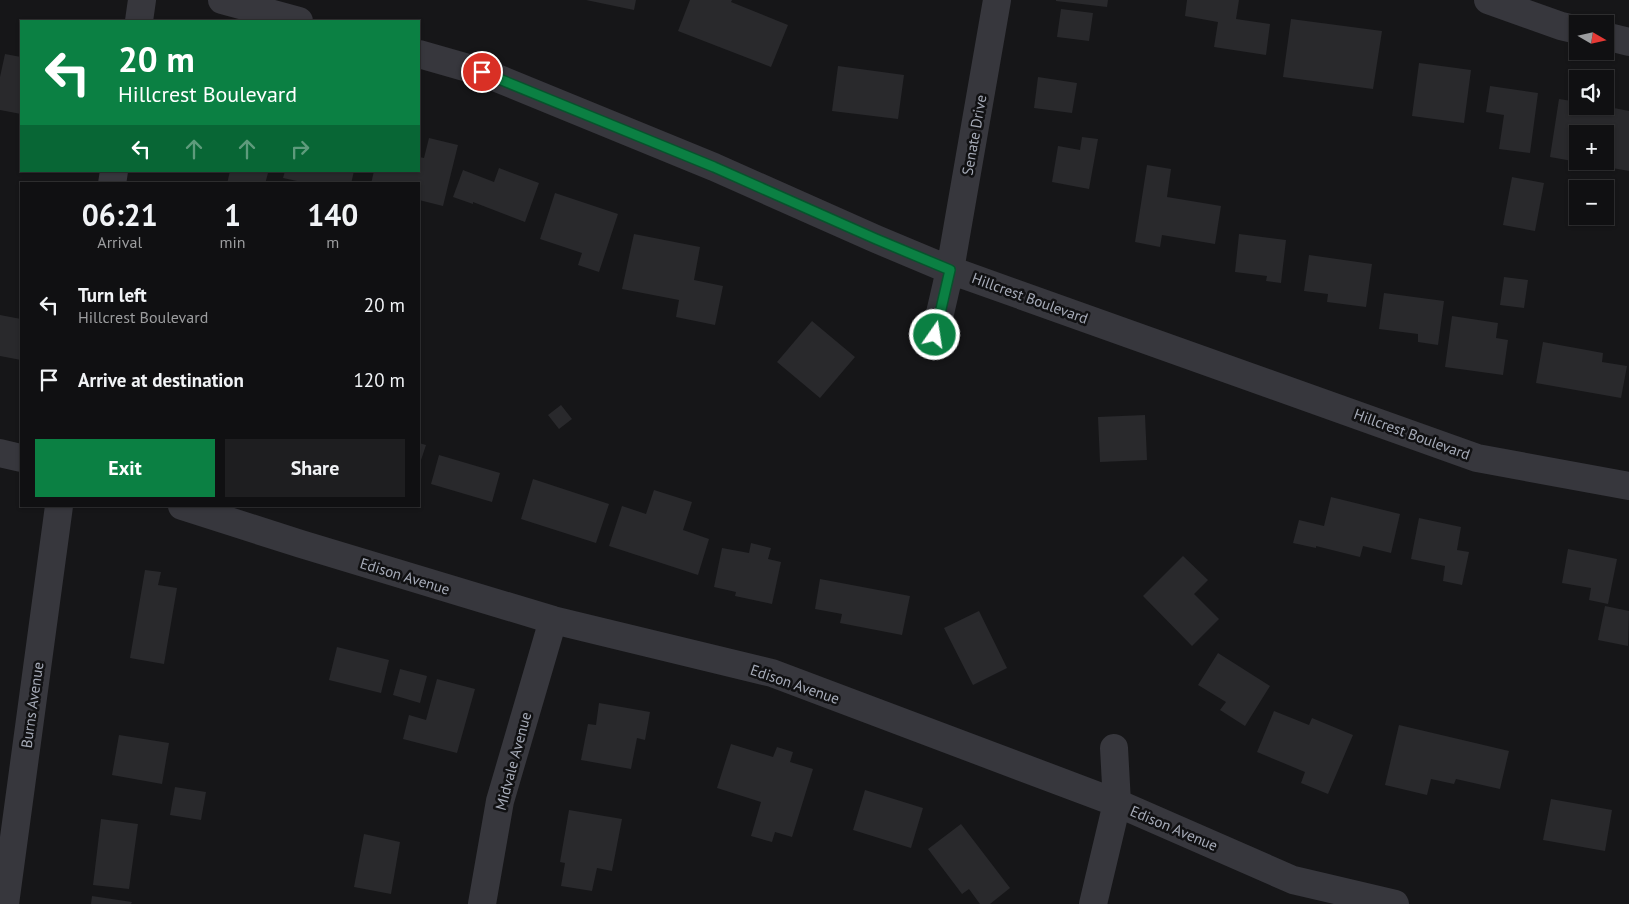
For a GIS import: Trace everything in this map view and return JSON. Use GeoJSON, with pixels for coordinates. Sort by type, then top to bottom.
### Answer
{"type":"FeatureCollection","features":[{"type":"Feature","properties":{"kind":"street"},"geometry":{"type":"LineString","coordinates":[[139,20],[142,0]]}},
{"type":"Feature","properties":{"kind":"street"},"geometry":{"type":"LineString","coordinates":[[222,0],[294,20]]}},
{"type":"Feature","properties":{"kind":"street","name":"Senate Drive"},"geometry":{"type":"LineString","coordinates":[[935,335],[950,270],[997,0]]}},
{"type":"Feature","properties":{"kind":"street"},"geometry":{"type":"LineString","coordinates":[[1488,0],[1569,28]]}},
{"type":"Feature","properties":{"kind":"street"},"geometry":{"type":"LineString","coordinates":[[1614,38],[1629,42]]}},
{"type":"Feature","properties":{"kind":"street","name":"Hillcrest Boulevard"},"geometry":{"type":"LineString","coordinates":[[420,54],[482,72],[714,167],[950,270],[1477,458],[1629,486]]}},
{"type":"Feature","properties":{"kind":"street"},"geometry":{"type":"LineString","coordinates":[[0,453],[20,458]]}},
{"type":"Feature","properties":{"kind":"street","name":"Burns Avenue"},"geometry":{"type":"LineString","coordinates":[[5,904],[59,507]]}},
{"type":"Feature","properties":{"kind":"street","name":"Edison Avenue"},"geometry":{"type":"LineString","coordinates":[[185,507],[310,547],[553,620],[772,673],[1117,803],[1294,880],[1394,904]]}},
{"type":"Feature","properties":{"kind":"street","name":"Midvale Avenue"},"geometry":{"type":"LineString","coordinates":[[482,904],[500,801],[553,620]]}},
{"type":"Feature","properties":{"kind":"street"},"geometry":{"type":"LineString","coordinates":[[1093,904],[1117,803],[1114,748]]}},
{"type":"Feature","properties":{"kind":"building"},"geometry":{"type":"Polygon","coordinates":[[[586,0],[636,0],[634,10],[586,0]]]}},
{"type":"Feature","properties":{"kind":"building"},"geometry":{"type":"Polygon","coordinates":[[[690,0],[732,0],[731,2],[788,25],[771,67],[678,31],[690,0]]]}},
{"type":"Feature","properties":{"kind":"building"},"geometry":{"type":"Polygon","coordinates":[[[1056,0],[1108,0],[1107,7],[1056,0]]]}},
{"type":"Feature","properties":{"kind":"building"},"geometry":{"type":"Polygon","coordinates":[[[1187,0],[1239,0],[1236,19],[1270,24],[1266,55],[1214,47],[1218,22],[1185,16],[1187,0]]]}},
{"type":"Feature","properties":{"kind":"building"},"geometry":{"type":"Polygon","coordinates":[[[1061,9],[1093,13],[1089,41],[1057,37],[1061,9]]]}},
{"type":"Feature","properties":{"kind":"building"},"geometry":{"type":"Polygon","coordinates":[[[1291,19],[1382,31],[1373,89],[1283,77],[1291,19]]]}},
{"type":"Feature","properties":{"kind":"building"},"geometry":{"type":"Polygon","coordinates":[[[5,54],[20,57],[20,114],[0,110],[0,77],[5,54]]]}},
{"type":"Feature","properties":{"kind":"building"},"geometry":{"type":"Polygon","coordinates":[[[1419,63],[1471,70],[1464,123],[1412,116],[1419,63]]]}},
{"type":"Feature","properties":{"kind":"building"},"geometry":{"type":"Polygon","coordinates":[[[838,66],[904,75],[898,119],[832,111],[838,66]]]}},
{"type":"Feature","properties":{"kind":"building"},"geometry":{"type":"Polygon","coordinates":[[[1038,77],[1077,83],[1072,113],[1034,108],[1038,77]]]}},
{"type":"Feature","properties":{"kind":"building"},"geometry":{"type":"Polygon","coordinates":[[[1490,86],[1538,93],[1530,153],[1499,149],[1504,115],[1486,112],[1490,86]]]}},
{"type":"Feature","properties":{"kind":"building"},"geometry":{"type":"Polygon","coordinates":[[[1559,99],[1569,101],[1569,115],[1614,115],[1614,108],[1629,111],[1629,171],[1614,168],[1614,125],[1569,125],[1569,160],[1550,157],[1559,99]]]}},
{"type":"Feature","properties":{"kind":"building"},"geometry":{"type":"Polygon","coordinates":[[[1082,137],[1098,139],[1089,189],[1052,182],[1058,146],[1080,150],[1082,137]]]}},
{"type":"Feature","properties":{"kind":"building"},"geometry":{"type":"Polygon","coordinates":[[[429,138],[458,145],[443,206],[420,200],[420,182],[371,182],[374,172],[420,172],[420,157],[424,158],[429,138]]]}},
{"type":"Feature","properties":{"kind":"building"},"geometry":{"type":"Polygon","coordinates":[[[1147,165],[1171,169],[1167,197],[1221,206],[1215,244],[1162,235],[1160,247],[1135,242],[1147,165]]]}},
{"type":"Feature","properties":{"kind":"building"},"geometry":{"type":"Polygon","coordinates":[[[499,168],[539,183],[525,222],[473,202],[473,204],[453,197],[463,170],[494,182],[499,168]]]}},
{"type":"Feature","properties":{"kind":"building"},"geometry":{"type":"Polygon","coordinates":[[[230,172],[268,173],[266,182],[227,182],[230,172]]]}},
{"type":"Feature","properties":{"kind":"building"},"geometry":{"type":"Polygon","coordinates":[[[285,172],[354,172],[351,182],[302,182],[283,178],[285,172]]]}},
{"type":"Feature","properties":{"kind":"building"},"geometry":{"type":"Polygon","coordinates":[[[1512,177],[1544,183],[1535,231],[1503,225],[1512,177]]]}},
{"type":"Feature","properties":{"kind":"building"},"geometry":{"type":"Polygon","coordinates":[[[555,193],[618,214],[599,272],[578,265],[582,253],[540,239],[555,193]]]}},
{"type":"Feature","properties":{"kind":"building"},"geometry":{"type":"Polygon","coordinates":[[[634,234],[700,247],[694,280],[723,286],[715,325],[676,317],[679,300],[622,289],[634,234]]]}},
{"type":"Feature","properties":{"kind":"building"},"geometry":{"type":"Polygon","coordinates":[[[1239,234],[1286,240],[1281,283],[1266,281],[1267,276],[1235,272],[1239,234]]]}},
{"type":"Feature","properties":{"kind":"building"},"geometry":{"type":"Polygon","coordinates":[[[1309,255],[1372,264],[1366,307],[1327,302],[1328,294],[1304,291],[1309,255]]]}},
{"type":"Feature","properties":{"kind":"building"},"geometry":{"type":"Polygon","coordinates":[[[1504,277],[1528,280],[1524,308],[1500,305],[1504,277]]]}},
{"type":"Feature","properties":{"kind":"building"},"geometry":{"type":"Polygon","coordinates":[[[1384,293],[1444,301],[1438,345],[1418,342],[1418,334],[1379,329],[1384,293]]]}},
{"type":"Feature","properties":{"kind":"building"},"geometry":{"type":"Polygon","coordinates":[[[0,315],[20,319],[20,360],[0,356],[0,315]]]}},
{"type":"Feature","properties":{"kind":"building"},"geometry":{"type":"Polygon","coordinates":[[[1452,316],[1498,323],[1496,338],[1508,340],[1503,375],[1445,367],[1452,316]]]}},
{"type":"Feature","properties":{"kind":"building"},"geometry":{"type":"Polygon","coordinates":[[[812,321],[855,357],[820,398],[777,362],[812,321]]]}},
{"type":"Feature","properties":{"kind":"building"},"geometry":{"type":"Polygon","coordinates":[[[1543,342],[1603,353],[1602,362],[1627,366],[1621,398],[1536,383],[1543,342]]]}},
{"type":"Feature","properties":{"kind":"building"},"geometry":{"type":"Polygon","coordinates":[[[561,405],[572,419],[559,429],[548,415],[561,405]]]}},
{"type":"Feature","properties":{"kind":"building"},"geometry":{"type":"Polygon","coordinates":[[[1145,415],[1147,460],[1100,462],[1098,417],[1145,415]]]}},
{"type":"Feature","properties":{"kind":"building"},"geometry":{"type":"Polygon","coordinates":[[[420,443],[426,445],[420,463],[420,443]]]}},
{"type":"Feature","properties":{"kind":"building"},"geometry":{"type":"Polygon","coordinates":[[[439,455],[500,473],[492,502],[431,484],[439,455]]]}},
{"type":"Feature","properties":{"kind":"building"},"geometry":{"type":"Polygon","coordinates":[[[533,479],[609,504],[596,543],[521,519],[533,479]]]}},
{"type":"Feature","properties":{"kind":"building"},"geometry":{"type":"Polygon","coordinates":[[[654,490],[692,502],[683,530],[709,539],[698,575],[609,546],[622,506],[646,514],[654,490]]]}},
{"type":"Feature","properties":{"kind":"building"},"geometry":{"type":"Polygon","coordinates":[[[1331,497],[1400,514],[1391,553],[1363,546],[1360,557],[1316,546],[1316,548],[1293,543],[1299,520],[1324,526],[1331,497]]]}},
{"type":"Feature","properties":{"kind":"building"},"geometry":{"type":"Polygon","coordinates":[[[1419,518],[1461,527],[1457,550],[1469,552],[1462,585],[1443,581],[1445,566],[1411,559],[1419,518]]]}},
{"type":"Feature","properties":{"kind":"building"},"geometry":{"type":"Polygon","coordinates":[[[751,543],[771,548],[768,559],[781,562],[772,604],[735,596],[736,592],[714,587],[722,548],[749,553],[751,543]]]}},
{"type":"Feature","properties":{"kind":"building"},"geometry":{"type":"Polygon","coordinates":[[[1568,549],[1617,559],[1608,604],[1589,600],[1591,588],[1562,583],[1568,549]]]}},
{"type":"Feature","properties":{"kind":"building"},"geometry":{"type":"Polygon","coordinates":[[[1183,556],[1208,580],[1194,594],[1219,619],[1192,646],[1143,596],[1183,556]]]}},
{"type":"Feature","properties":{"kind":"building"},"geometry":{"type":"Polygon","coordinates":[[[145,570],[161,572],[158,585],[177,588],[164,664],[130,658],[145,570]]]}},
{"type":"Feature","properties":{"kind":"building"},"geometry":{"type":"Polygon","coordinates":[[[820,579],[910,596],[902,635],[840,623],[842,614],[815,609],[820,579]]]}},
{"type":"Feature","properties":{"kind":"building"},"geometry":{"type":"Polygon","coordinates":[[[1605,606],[1629,611],[1628,646],[1598,640],[1605,606]]]}},
{"type":"Feature","properties":{"kind":"building"},"geometry":{"type":"Polygon","coordinates":[[[979,611],[1007,668],[973,685],[944,628],[979,611]]]}},
{"type":"Feature","properties":{"kind":"building"},"geometry":{"type":"Polygon","coordinates":[[[337,647],[389,660],[381,693],[329,680],[337,647]]]}},
{"type":"Feature","properties":{"kind":"building"},"geometry":{"type":"Polygon","coordinates":[[[1218,653],[1270,686],[1245,726],[1220,710],[1226,702],[1198,685],[1218,653]]]}},
{"type":"Feature","properties":{"kind":"building"},"geometry":{"type":"Polygon","coordinates":[[[400,669],[427,676],[420,703],[393,695],[400,669]]]}},
{"type":"Feature","properties":{"kind":"building"},"geometry":{"type":"Polygon","coordinates":[[[437,679],[475,689],[457,753],[403,739],[409,715],[426,720],[437,679]]]}},
{"type":"Feature","properties":{"kind":"building"},"geometry":{"type":"Polygon","coordinates":[[[599,703],[650,712],[645,740],[637,738],[631,769],[581,760],[588,724],[596,725],[599,703]]]}},
{"type":"Feature","properties":{"kind":"building"},"geometry":{"type":"Polygon","coordinates":[[[1274,711],[1309,725],[1312,718],[1353,735],[1328,794],[1301,783],[1305,772],[1257,752],[1274,711]]]}},
{"type":"Feature","properties":{"kind":"building"},"geometry":{"type":"Polygon","coordinates":[[[1399,725],[1509,751],[1500,789],[1456,779],[1454,784],[1431,779],[1427,795],[1385,785],[1399,725]]]}},
{"type":"Feature","properties":{"kind":"building"},"geometry":{"type":"Polygon","coordinates":[[[119,735],[169,743],[162,784],[112,775],[119,735]]]}},
{"type":"Feature","properties":{"kind":"building"},"geometry":{"type":"Polygon","coordinates":[[[731,744],[773,757],[777,747],[793,752],[790,762],[813,769],[792,837],[775,832],[772,842],[751,836],[761,802],[717,788],[731,744]]]}},
{"type":"Feature","properties":{"kind":"building"},"geometry":{"type":"Polygon","coordinates":[[[175,787],[206,792],[201,820],[170,815],[175,787]]]}},
{"type":"Feature","properties":{"kind":"building"},"geometry":{"type":"Polygon","coordinates":[[[865,790],[923,808],[911,848],[853,830],[865,790]]]}},
{"type":"Feature","properties":{"kind":"building"},"geometry":{"type":"Polygon","coordinates":[[[1551,799],[1612,810],[1605,851],[1543,840],[1551,799]]]}},
{"type":"Feature","properties":{"kind":"building"},"geometry":{"type":"Polygon","coordinates":[[[569,810],[622,819],[612,871],[597,868],[592,891],[561,886],[565,863],[560,862],[569,810]]]}},
{"type":"Feature","properties":{"kind":"building"},"geometry":{"type":"Polygon","coordinates":[[[101,819],[138,824],[129,889],[93,885],[101,819]]]}},
{"type":"Feature","properties":{"kind":"building"},"geometry":{"type":"Polygon","coordinates":[[[961,824],[1010,888],[990,904],[980,904],[969,889],[962,894],[928,849],[961,824]]]}},
{"type":"Feature","properties":{"kind":"building"},"geometry":{"type":"Polygon","coordinates":[[[364,834],[400,842],[391,894],[354,887],[364,834]]]}},
{"type":"Feature","properties":{"kind":"building"},"geometry":{"type":"Polygon","coordinates":[[[92,896],[132,902],[131,904],[91,904],[92,896]]]}},
{"type":"Feature","properties":{"kind":"route"},"geometry":{"type":"LineString","coordinates":[[482,72],[714,167],[950,270],[935,335]]}}]}
